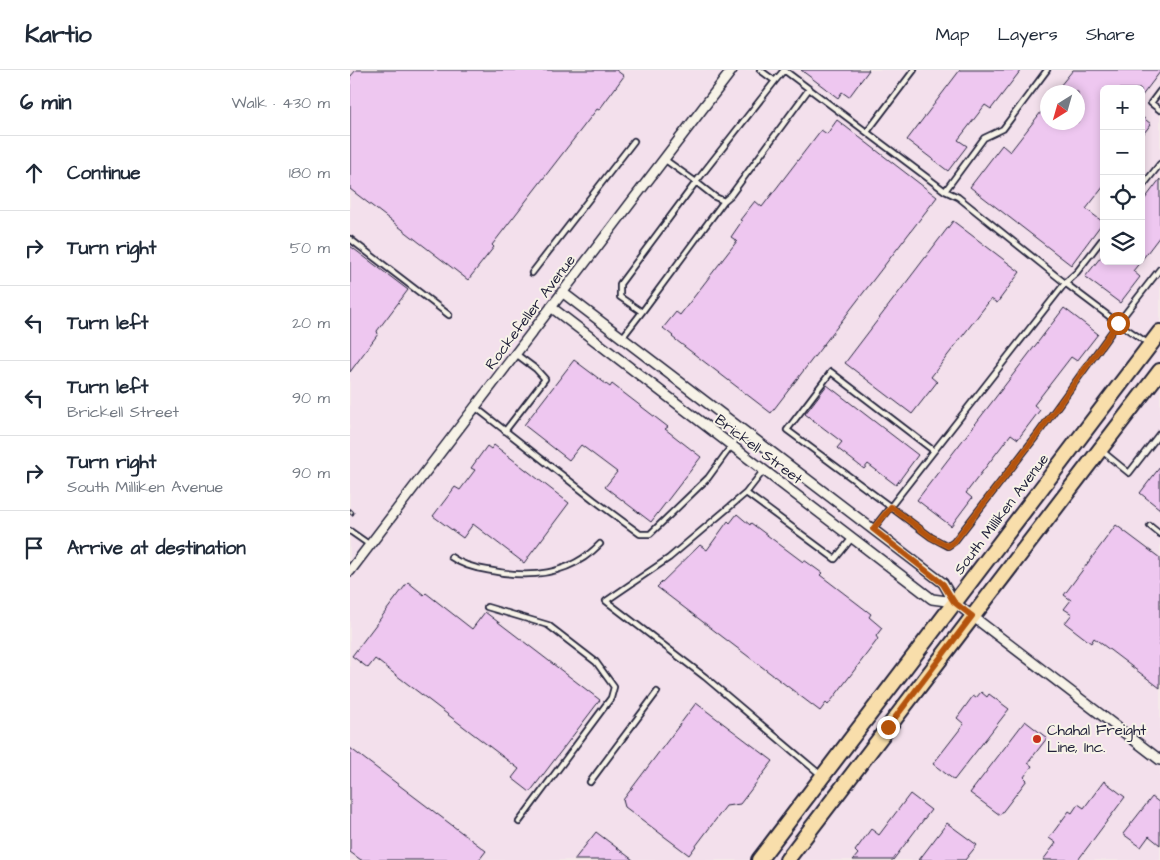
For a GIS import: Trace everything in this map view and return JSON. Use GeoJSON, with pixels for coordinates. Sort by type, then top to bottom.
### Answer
{"type":"FeatureCollection","features":[{"type":"Feature","properties":{"kind":"main road","name":"South Milliken Avenue"},"geometry":{"type":"LineString","coordinates":[[759,860],[1160,332]]}},
{"type":"Feature","properties":{"kind":"main road"},"geometry":{"type":"LineString","coordinates":[[787,860],[1160,371]]}},
{"type":"Feature","properties":{"kind":"street","name":"Rockefeller Avenue"},"geometry":{"type":"LineString","coordinates":[[350,571],[732,70]]}},
{"type":"Feature","properties":{"kind":"street","name":"Brickell Street"},"geometry":{"type":"LineString","coordinates":[[562,292],[873,529],[943,584],[954,602],[1160,760]]}},
{"type":"Feature","properties":{"kind":"street","name":"Brickell Street"},"geometry":{"type":"LineString","coordinates":[[551,307],[932,599],[954,602]]}},
{"type":"Feature","properties":{"kind":"lane"},"geometry":{"type":"LineString","coordinates":[[760,70],[775,81]]}},
{"type":"Feature","properties":{"kind":"lane"},"geometry":{"type":"LineString","coordinates":[[642,312],[620,297],[620,284],[696,182],[784,70],[945,191],[958,198],[1065,283],[1150,345]]}},
{"type":"Feature","properties":{"kind":"lane"},"geometry":{"type":"LineString","coordinates":[[867,132],[914,70]]}},
{"type":"Feature","properties":{"kind":"lane"},"geometry":{"type":"LineString","coordinates":[[945,191],[984,138],[1003,129],[1048,70]]}},
{"type":"Feature","properties":{"kind":"lane"},"geometry":{"type":"LineString","coordinates":[[622,338],[809,89]]}},
{"type":"Feature","properties":{"kind":"lane"},"geometry":{"type":"LineString","coordinates":[[1160,91],[1151,103],[1160,110]]}},
{"type":"Feature","properties":{"kind":"lane"},"geometry":{"type":"LineString","coordinates":[[532,273],[634,140]]}},
{"type":"Feature","properties":{"kind":"lane"},"geometry":{"type":"LineString","coordinates":[[664,159],[715,197],[724,201]]}},
{"type":"Feature","properties":{"kind":"lane"},"geometry":{"type":"LineString","coordinates":[[1145,183],[1160,164]]}},
{"type":"Feature","properties":{"kind":"lane"},"geometry":{"type":"LineString","coordinates":[[350,239],[450,315]]}},
{"type":"Feature","properties":{"kind":"lane"},"geometry":{"type":"LineString","coordinates":[[873,529],[1065,283],[1077,272],[1100,242]]}},
{"type":"Feature","properties":{"kind":"lane"},"geometry":{"type":"LineString","coordinates":[[934,451],[831,372],[787,430],[931,537],[948,546],[954,542],[1037,435],[1118,323],[1160,269]]}},
{"type":"Feature","properties":{"kind":"lane"},"geometry":{"type":"LineString","coordinates":[[505,430],[545,379],[536,369],[516,354]]}},
{"type":"Feature","properties":{"kind":"lane"},"geometry":{"type":"LineString","coordinates":[[475,407],[640,534],[650,534],[708,478],[743,430]]}},
{"type":"Feature","properties":{"kind":"lane"},"geometry":{"type":"LineString","coordinates":[[1100,450],[1129,474],[1160,433]]}},
{"type":"Feature","properties":{"kind":"lane"},"geometry":{"type":"LineString","coordinates":[[764,470],[746,492],[669,558],[606,601],[705,677],[822,776]]}},
{"type":"Feature","properties":{"kind":"lane"},"geometry":{"type":"LineString","coordinates":[[746,492],[835,559],[852,538]]}},
{"type":"Feature","properties":{"kind":"lane"},"geometry":{"type":"LineString","coordinates":[[1150,526],[1160,534]]}},
{"type":"Feature","properties":{"kind":"lane"},"geometry":{"type":"LineString","coordinates":[[350,531],[370,546]]}},
{"type":"Feature","properties":{"kind":"lane"},"geometry":{"type":"LineString","coordinates":[[451,557],[469,566],[509,575],[524,575],[562,568],[581,561],[600,544]]}},
{"type":"Feature","properties":{"kind":"lane"},"geometry":{"type":"LineString","coordinates":[[487,607],[548,625],[596,662],[614,687],[611,698],[519,822]]}},
{"type":"Feature","properties":{"kind":"lane"},"geometry":{"type":"LineString","coordinates":[[590,782],[657,692]]}},
{"type":"Feature","properties":{"kind":"shaded area"},"geometry":{"type":"Polygon","coordinates":[[[350,70],[1160,70],[1160,860],[350,860],[350,70]]]}},
{"type":"Feature","properties":{"kind":"building"},"geometry":{"type":"Polygon","coordinates":[[[356,70],[616,70],[624,76],[492,245],[494,247],[468,280],[350,189],[350,77],[356,70]]]}},
{"type":"Feature","properties":{"kind":"building"},"geometry":{"type":"Polygon","coordinates":[[[801,70],[869,70],[849,97],[842,92],[838,98],[801,70]]]}},
{"type":"Feature","properties":{"kind":"building"},"geometry":{"type":"Polygon","coordinates":[[[960,70],[1021,70],[991,109],[985,105],[958,140],[967,146],[948,171],[907,140],[960,70]]]}},
{"type":"Feature","properties":{"kind":"building"},"geometry":{"type":"Polygon","coordinates":[[[1073,70],[1160,70],[1145,92],[1145,85],[1100,85],[1100,191],[1086,209],[1100,220],[1100,226],[1071,265],[970,187],[1002,145],[1010,152],[1040,113],[1040,130],[1085,130],[1085,85],[1061,85],[1073,70]]]}},
{"type":"Feature","properties":{"kind":"building"},"geometry":{"type":"Polygon","coordinates":[[[1145,119],[1151,124],[1145,132],[1145,119]]]}},
{"type":"Feature","properties":{"kind":"building"},"geometry":{"type":"Polygon","coordinates":[[[837,120],[937,197],[771,413],[672,337],[663,328],[676,312],[680,315],[737,241],[731,237],[742,221],[740,220],[755,201],[762,207],[821,130],[827,134],[837,120]]]}},
{"type":"Feature","properties":{"kind":"building"},"geometry":{"type":"Polygon","coordinates":[[[1160,179],[1160,236],[1145,256],[1145,220],[1145,199],[1160,179]]]}},
{"type":"Feature","properties":{"kind":"building"},"geometry":{"type":"Polygon","coordinates":[[[953,221],[1020,272],[997,303],[991,299],[931,377],[937,382],[912,414],[845,363],[953,221]]]}},
{"type":"Feature","properties":{"kind":"building"},"geometry":{"type":"Polygon","coordinates":[[[350,246],[408,290],[377,331],[378,334],[350,372],[350,246]]]}},
{"type":"Feature","properties":{"kind":"building"},"geometry":{"type":"Polygon","coordinates":[[[1100,258],[1100,265],[1138,265],[1133,271],[1140,277],[1120,303],[1085,277],[1100,258]]]}},
{"type":"Feature","properties":{"kind":"building"},"geometry":{"type":"Polygon","coordinates":[[[1064,308],[1098,334],[1077,361],[1071,357],[1034,405],[1040,410],[1018,439],[1011,434],[966,493],[972,498],[951,526],[917,500],[1064,308]]]}},
{"type":"Feature","properties":{"kind":"building"},"geometry":{"type":"Polygon","coordinates":[[[574,360],[610,387],[612,384],[668,427],[665,429],[701,457],[651,522],[605,487],[617,472],[581,445],[569,460],[524,425],[574,360]]]}},
{"type":"Feature","properties":{"kind":"building"},"geometry":{"type":"Polygon","coordinates":[[[827,385],[918,455],[896,485],[868,464],[864,469],[837,448],[842,442],[805,414],[827,385]]]}},
{"type":"Feature","properties":{"kind":"building"},"geometry":{"type":"Polygon","coordinates":[[[494,445],[569,503],[524,563],[473,524],[463,538],[433,516],[455,487],[460,490],[475,470],[471,468],[487,446],[491,449],[494,445]]]}},
{"type":"Feature","properties":{"kind":"building"},"geometry":{"type":"Polygon","coordinates":[[[1160,467],[1160,509],[1140,493],[1160,467]]]}},
{"type":"Feature","properties":{"kind":"building"},"geometry":{"type":"Polygon","coordinates":[[[737,514],[803,562],[804,560],[822,573],[820,575],[871,614],[869,617],[882,628],[876,636],[878,639],[828,705],[826,703],[820,711],[657,587],[700,545],[707,550],[728,521],[730,523],[737,514]]]}},
{"type":"Feature","properties":{"kind":"building"},"geometry":{"type":"Polygon","coordinates":[[[1116,525],[1160,558],[1160,688],[1094,638],[1091,643],[1065,623],[1072,614],[1064,609],[1071,600],[1064,595],[1116,525]]]}},
{"type":"Feature","properties":{"kind":"building"},"geometry":{"type":"Polygon","coordinates":[[[408,582],[424,595],[426,593],[472,629],[485,612],[600,700],[530,792],[512,778],[519,769],[375,659],[368,668],[352,656],[408,582]]]}},
{"type":"Feature","properties":{"kind":"building"},"geometry":{"type":"Polygon","coordinates":[[[981,692],[987,697],[989,694],[1009,709],[954,780],[933,764],[964,724],[957,718],[973,696],[976,698],[981,692]]]}},
{"type":"Feature","properties":{"kind":"building"},"geometry":{"type":"Polygon","coordinates":[[[696,703],[773,761],[740,804],[726,806],[689,855],[625,807],[623,800],[696,703]]]}},
{"type":"Feature","properties":{"kind":"building"},"geometry":{"type":"Polygon","coordinates":[[[1025,721],[1047,738],[1028,763],[1032,766],[1024,777],[1027,780],[1000,815],[970,793],[1025,721]]]}},
{"type":"Feature","properties":{"kind":"building"},"geometry":{"type":"Polygon","coordinates":[[[350,748],[486,851],[479,860],[361,860],[350,852],[350,748]]]}},
{"type":"Feature","properties":{"kind":"building"},"geometry":{"type":"Polygon","coordinates":[[[1104,781],[1125,797],[1078,860],[1043,860],[1056,843],[1049,838],[1069,811],[1072,813],[1078,804],[1084,808],[1104,781]]]}},
{"type":"Feature","properties":{"kind":"building"},"geometry":{"type":"Polygon","coordinates":[[[910,794],[931,810],[893,860],[853,860],[858,854],[855,851],[871,829],[879,835],[910,794]]]}},
{"type":"Feature","properties":{"kind":"building"},"geometry":{"type":"Polygon","coordinates":[[[1152,797],[1160,803],[1160,845],[1149,836],[1141,847],[1123,834],[1152,797]]]}},
{"type":"Feature","properties":{"kind":"building"},"geometry":{"type":"Polygon","coordinates":[[[947,823],[977,845],[965,860],[919,860],[947,823]]]}},
{"type":"Feature","properties":{"kind":"building"},"geometry":{"type":"Polygon","coordinates":[[[596,832],[633,860],[574,860],[596,832]]]}},
{"type":"Feature","properties":{"kind":"place","name":"Chahal Freight Line, Inc."},"geometry":{"type":"Point","coordinates":[1037,739]}},
{"type":"Feature","properties":{"kind":"route"},"geometry":{"type":"LineString","coordinates":[[888,727],[972,616],[954,602],[943,584],[873,529],[891,507],[931,537],[948,546],[954,542],[1037,435],[1118,323]]}}]}
